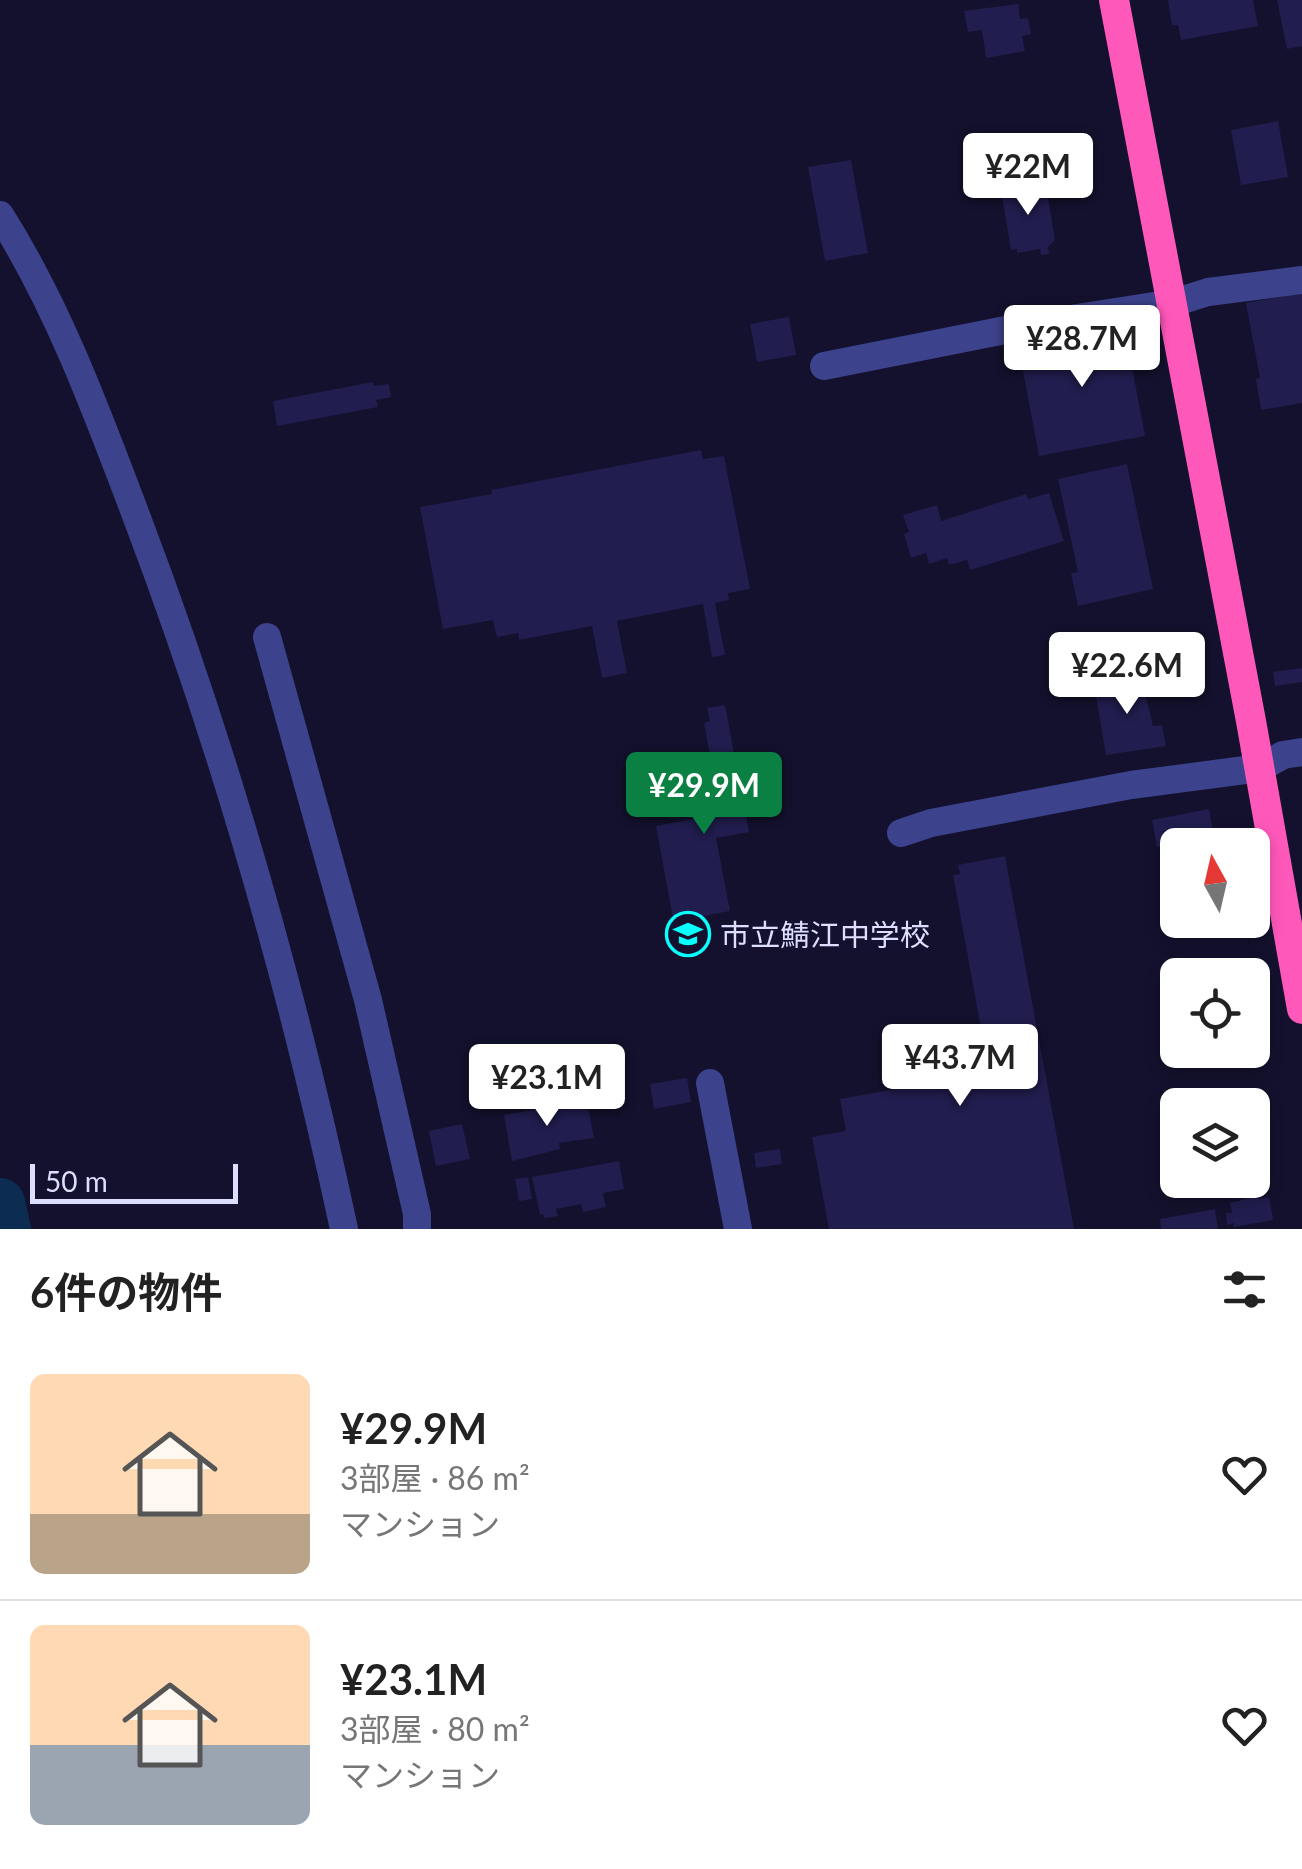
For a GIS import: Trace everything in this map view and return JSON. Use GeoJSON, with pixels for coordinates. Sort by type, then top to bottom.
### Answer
{"type":"FeatureCollection","features":[{"type":"Feature","properties":{"kind":"highway"},"geometry":{"type":"LineString","coordinates":[[1114,0],[1302,1009]]}},
{"type":"Feature","properties":{"kind":"street"},"geometry":{"type":"LineString","coordinates":[[0,215],[61,329],[184,642],[244,828],[286,980],[344,1229]]}},
{"type":"Feature","properties":{"kind":"street"},"geometry":{"type":"LineString","coordinates":[[824,366],[1026,326],[1173,303],[1208,292],[1302,280]]}},
{"type":"Feature","properties":{"kind":"street"},"geometry":{"type":"LineString","coordinates":[[267,637],[368,1000],[417,1214],[416,1229]]}},
{"type":"Feature","properties":{"kind":"street"},"geometry":{"type":"LineString","coordinates":[[901,833],[931,823],[1131,785],[1260,768],[1282,756],[1302,752]]}},
{"type":"Feature","properties":{"kind":"street"},"geometry":{"type":"LineString","coordinates":[[710,1083],[738,1229]]}},
{"type":"Feature","properties":{"kind":"building"},"geometry":{"type":"Polygon","coordinates":[[[1168,0],[1253,0],[1258,26],[1181,40],[1178,25],[1172,25],[1168,0]]]}},
{"type":"Feature","properties":{"kind":"building"},"geometry":{"type":"Polygon","coordinates":[[[1277,0],[1302,0],[1302,46],[1287,49],[1277,0]]]}},
{"type":"Feature","properties":{"kind":"building"},"geometry":{"type":"Polygon","coordinates":[[[1018,4],[1020,19],[1028,18],[1031,34],[1022,36],[1025,51],[986,58],[982,30],[968,32],[964,11],[1018,4]]]}},
{"type":"Feature","properties":{"kind":"building"},"geometry":{"type":"Polygon","coordinates":[[[1278,121],[1288,177],[1241,185],[1231,130],[1278,121]]]}},
{"type":"Feature","properties":{"kind":"building"},"geometry":{"type":"Polygon","coordinates":[[[851,160],[868,253],[825,261],[808,167],[851,160]]]}},
{"type":"Feature","properties":{"kind":"building"},"geometry":{"type":"Polygon","coordinates":[[[1037,183],[1047,192],[1055,240],[1048,247],[1049,254],[1041,255],[1040,249],[1017,253],[1017,249],[1011,250],[1001,190],[1037,183]]]}},
{"type":"Feature","properties":{"kind":"building"},"geometry":{"type":"Polygon","coordinates":[[[1302,293],[1302,403],[1261,410],[1256,379],[1260,378],[1246,303],[1302,293]]]}},
{"type":"Feature","properties":{"kind":"building"},"geometry":{"type":"Polygon","coordinates":[[[789,317],[796,355],[757,362],[750,324],[789,317]]]}},
{"type":"Feature","properties":{"kind":"building"},"geometry":{"type":"Polygon","coordinates":[[[1124,324],[1145,436],[1039,456],[1018,344],[1124,324]]]}},
{"type":"Feature","properties":{"kind":"building"},"geometry":{"type":"Polygon","coordinates":[[[373,382],[374,386],[389,384],[391,397],[376,400],[378,407],[277,426],[273,401],[373,382]]]}},
{"type":"Feature","properties":{"kind":"building"},"geometry":{"type":"Polygon","coordinates":[[[701,450],[703,459],[724,456],[750,589],[728,593],[729,600],[715,603],[725,655],[712,657],[703,604],[617,621],[627,673],[602,678],[592,626],[519,640],[518,633],[497,637],[493,620],[443,629],[420,507],[701,450]]]}},
{"type":"Feature","properties":{"kind":"building"},"geometry":{"type":"Polygon","coordinates":[[[1127,464],[1153,589],[1078,606],[1071,573],[1078,572],[1058,479],[1127,464]]]}},
{"type":"Feature","properties":{"kind":"building"},"geometry":{"type":"Polygon","coordinates":[[[1049,493],[1064,541],[970,570],[967,560],[949,565],[947,558],[929,564],[926,553],[911,558],[903,515],[937,505],[941,521],[1026,494],[1028,499],[1049,493]]]}},
{"type":"Feature","properties":{"kind":"building"},"geometry":{"type":"Polygon","coordinates":[[[1302,668],[1302,682],[1275,686],[1273,672],[1302,668]]]}},
{"type":"Feature","properties":{"kind":"building"},"geometry":{"type":"Polygon","coordinates":[[[1141,676],[1153,726],[1162,725],[1166,746],[1106,755],[1094,684],[1141,676]]]}},
{"type":"Feature","properties":{"kind":"building"},"geometry":{"type":"Polygon","coordinates":[[[725,705],[749,832],[716,838],[730,911],[693,918],[695,930],[676,934],[656,826],[721,814],[704,723],[710,721],[707,708],[725,705]]]}},
{"type":"Feature","properties":{"kind":"building"},"geometry":{"type":"Polygon","coordinates":[[[1209,809],[1212,828],[1160,828],[1157,847],[1152,820],[1209,809]]]}},
{"type":"Feature","properties":{"kind":"building"},"geometry":{"type":"Polygon","coordinates":[[[1005,856],[1074,1229],[829,1229],[812,1137],[846,1131],[840,1099],[989,1072],[953,875],[960,874],[958,865],[1005,856]]]}},
{"type":"Feature","properties":{"kind":"building"},"geometry":{"type":"Polygon","coordinates":[[[687,1078],[691,1102],[654,1109],[650,1084],[687,1078]]]}},
{"type":"Feature","properties":{"kind":"building"},"geometry":{"type":"Polygon","coordinates":[[[576,1102],[577,1109],[588,1107],[594,1138],[559,1143],[560,1149],[512,1161],[504,1115],[576,1102]]]}},
{"type":"Feature","properties":{"kind":"building"},"geometry":{"type":"Polygon","coordinates":[[[462,1124],[470,1159],[436,1166],[429,1131],[462,1124]]]}},
{"type":"Feature","properties":{"kind":"building"},"geometry":{"type":"Polygon","coordinates":[[[780,1149],[782,1164],[756,1168],[754,1153],[780,1149]]]}},
{"type":"Feature","properties":{"kind":"building"},"geometry":{"type":"Polygon","coordinates":[[[619,1161],[624,1189],[603,1193],[606,1207],[583,1212],[581,1204],[556,1209],[558,1216],[540,1215],[532,1177],[619,1161]]]}},
{"type":"Feature","properties":{"kind":"building"},"geometry":{"type":"Polygon","coordinates":[[[528,1177],[532,1199],[519,1201],[515,1179],[528,1177]]]}},
{"type":"Feature","properties":{"kind":"building"},"geometry":{"type":"Polygon","coordinates":[[[1269,1198],[1273,1220],[1227,1225],[1226,1213],[1232,1213],[1230,1203],[1269,1198]]]}},
{"type":"Feature","properties":{"kind":"building"},"geometry":{"type":"Polygon","coordinates":[[[1215,1209],[1218,1229],[1161,1229],[1160,1219],[1215,1209]]]}},
{"type":"Feature","properties":{"kind":"waterway"},"geometry":{"type":"LineString","coordinates":[[0,1203],[6,1229]]}},
{"type":"Feature","properties":{"kind":"place","name":"市立鯖江中学校"},"geometry":{"type":"Point","coordinates":[688,934]}}]}
